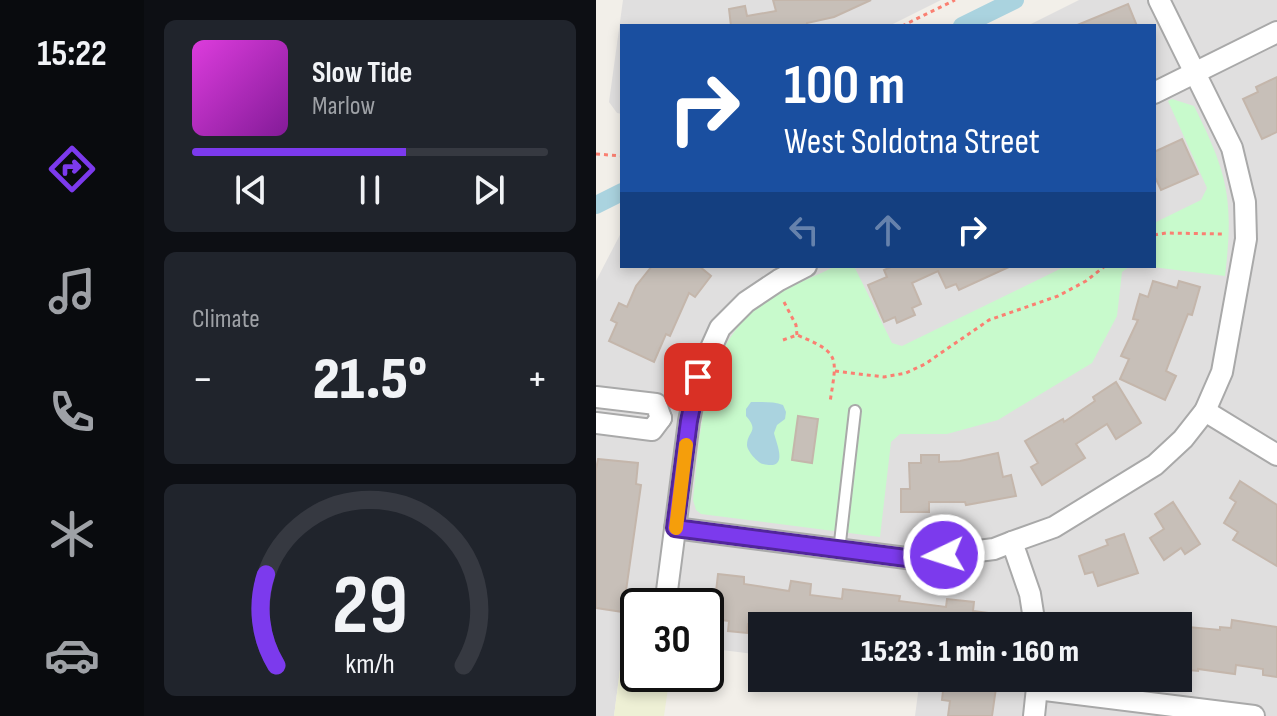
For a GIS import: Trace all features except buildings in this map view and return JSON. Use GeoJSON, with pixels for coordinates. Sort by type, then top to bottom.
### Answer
{"type":"FeatureCollection","features":[{"type":"Feature","properties":{"kind":"street"},"geometry":{"type":"LineString","coordinates":[[675,528],[914,559],[994,549],[1054,527],[1155,465],[1183,439],[1205,411],[1222,372],[1246,239],[1245,202],[1232,148],[1159,0]]}},
{"type":"Feature","properties":{"kind":"street"},"geometry":{"type":"LineString","coordinates":[[1156,92],[1277,32]]}},
{"type":"Feature","properties":{"kind":"street"},"geometry":{"type":"LineString","coordinates":[[667,588],[689,421],[698,377],[720,328],[746,302],[802,268]]}},
{"type":"Feature","properties":{"kind":"street"},"geometry":{"type":"LineString","coordinates":[[596,397],[656,404],[661,418]]}},
{"type":"Feature","properties":{"kind":"street"},"geometry":{"type":"LineString","coordinates":[[1205,411],[1277,455]]}},
{"type":"Feature","properties":{"kind":"street"},"geometry":{"type":"LineString","coordinates":[[661,418],[689,421]]}},
{"type":"Feature","properties":{"kind":"street"},"geometry":{"type":"LineString","coordinates":[[596,423],[652,430],[661,418]]}},
{"type":"Feature","properties":{"kind":"street"},"geometry":{"type":"LineString","coordinates":[[1012,542],[1030,594],[1033,612]]}},
{"type":"Feature","properties":{"kind":"street"},"geometry":{"type":"LineString","coordinates":[[1034,716],[1037,692]]}},
{"type":"Feature","properties":{"kind":"street"},"geometry":{"type":"LineString","coordinates":[[1097,692],[1254,716]]}},
{"type":"Feature","properties":{"kind":"lane"},"geometry":{"type":"LineString","coordinates":[[839,551],[855,411]]}},
{"type":"Feature","properties":{"kind":"path"},"geometry":{"type":"LineString","coordinates":[[906,24],[955,0]]}},
{"type":"Feature","properties":{"kind":"path"},"geometry":{"type":"LineString","coordinates":[[596,154],[620,156]]}},
{"type":"Feature","properties":{"kind":"path"},"geometry":{"type":"LineString","coordinates":[[1156,235],[1223,234]]}},
{"type":"Feature","properties":{"kind":"path"},"geometry":{"type":"LineString","coordinates":[[835,371],[884,377],[906,373],[925,364],[989,320],[1058,296],[1102,268]]}},
{"type":"Feature","properties":{"kind":"path"},"geometry":{"type":"LineString","coordinates":[[784,302],[796,325],[797,335]]}},
{"type":"Feature","properties":{"kind":"path"},"geometry":{"type":"LineString","coordinates":[[783,340],[797,335],[827,347],[833,356],[835,371],[830,402]]}},
{"type":"Feature","properties":{"kind":"shaded area"},"geometry":{"type":"Polygon","coordinates":[[[623,0],[941,0],[893,24],[620,24],[620,114],[609,102],[623,0]]]}},
{"type":"Feature","properties":{"kind":"shaded area"},"geometry":{"type":"Polygon","coordinates":[[[1079,0],[1277,0],[1277,716],[915,716],[918,692],[1192,692],[1192,612],[748,612],[748,653],[724,650],[724,588],[620,588],[620,670],[614,716],[596,716],[596,281],[620,235],[620,268],[1156,268],[1156,24],[1031,24],[1079,0]]]}},
{"type":"Feature","properties":{"kind":"green space"},"geometry":{"type":"Polygon","coordinates":[[[1172,99],[1194,106],[1221,170],[1226,188],[1229,227],[1225,276],[1156,267],[1156,222],[1201,200],[1207,188],[1168,101],[1172,99]]]}},
{"type":"Feature","properties":{"kind":"green space"},"geometry":{"type":"Polygon","coordinates":[[[832,268],[855,268],[892,343],[902,346],[1062,268],[1127,268],[1122,272],[1117,316],[1092,363],[998,420],[947,434],[900,434],[891,442],[880,537],[701,514],[696,510],[693,500],[703,416],[717,363],[729,339],[746,318],[769,299],[832,268]]]}},
{"type":"Feature","properties":{"kind":"green space"},"geometry":{"type":"Polygon","coordinates":[[[620,669],[620,692],[667,692],[664,716],[614,716],[620,669]]]}},
{"type":"Feature","properties":{"kind":"water"},"geometry":{"type":"Polygon","coordinates":[[[751,402],[783,405],[786,412],[785,419],[777,425],[774,433],[779,455],[776,464],[761,463],[747,447],[752,425],[746,416],[746,409],[751,402]]]}},
{"type":"Feature","properties":{"kind":"waterway"},"geometry":{"type":"LineString","coordinates":[[966,24],[1015,0]]}},
{"type":"Feature","properties":{"kind":"waterway"},"geometry":{"type":"LineString","coordinates":[[596,205],[620,193]]}},
{"type":"Feature","properties":{"kind":"slow traffic"},"geometry":{"type":"LineString","coordinates":[[676,528],[686,445]]}},
{"type":"Feature","properties":{"kind":"route"},"geometry":{"type":"LineString","coordinates":[[698,377],[675,528],[914,559],[944,555]]}}]}
